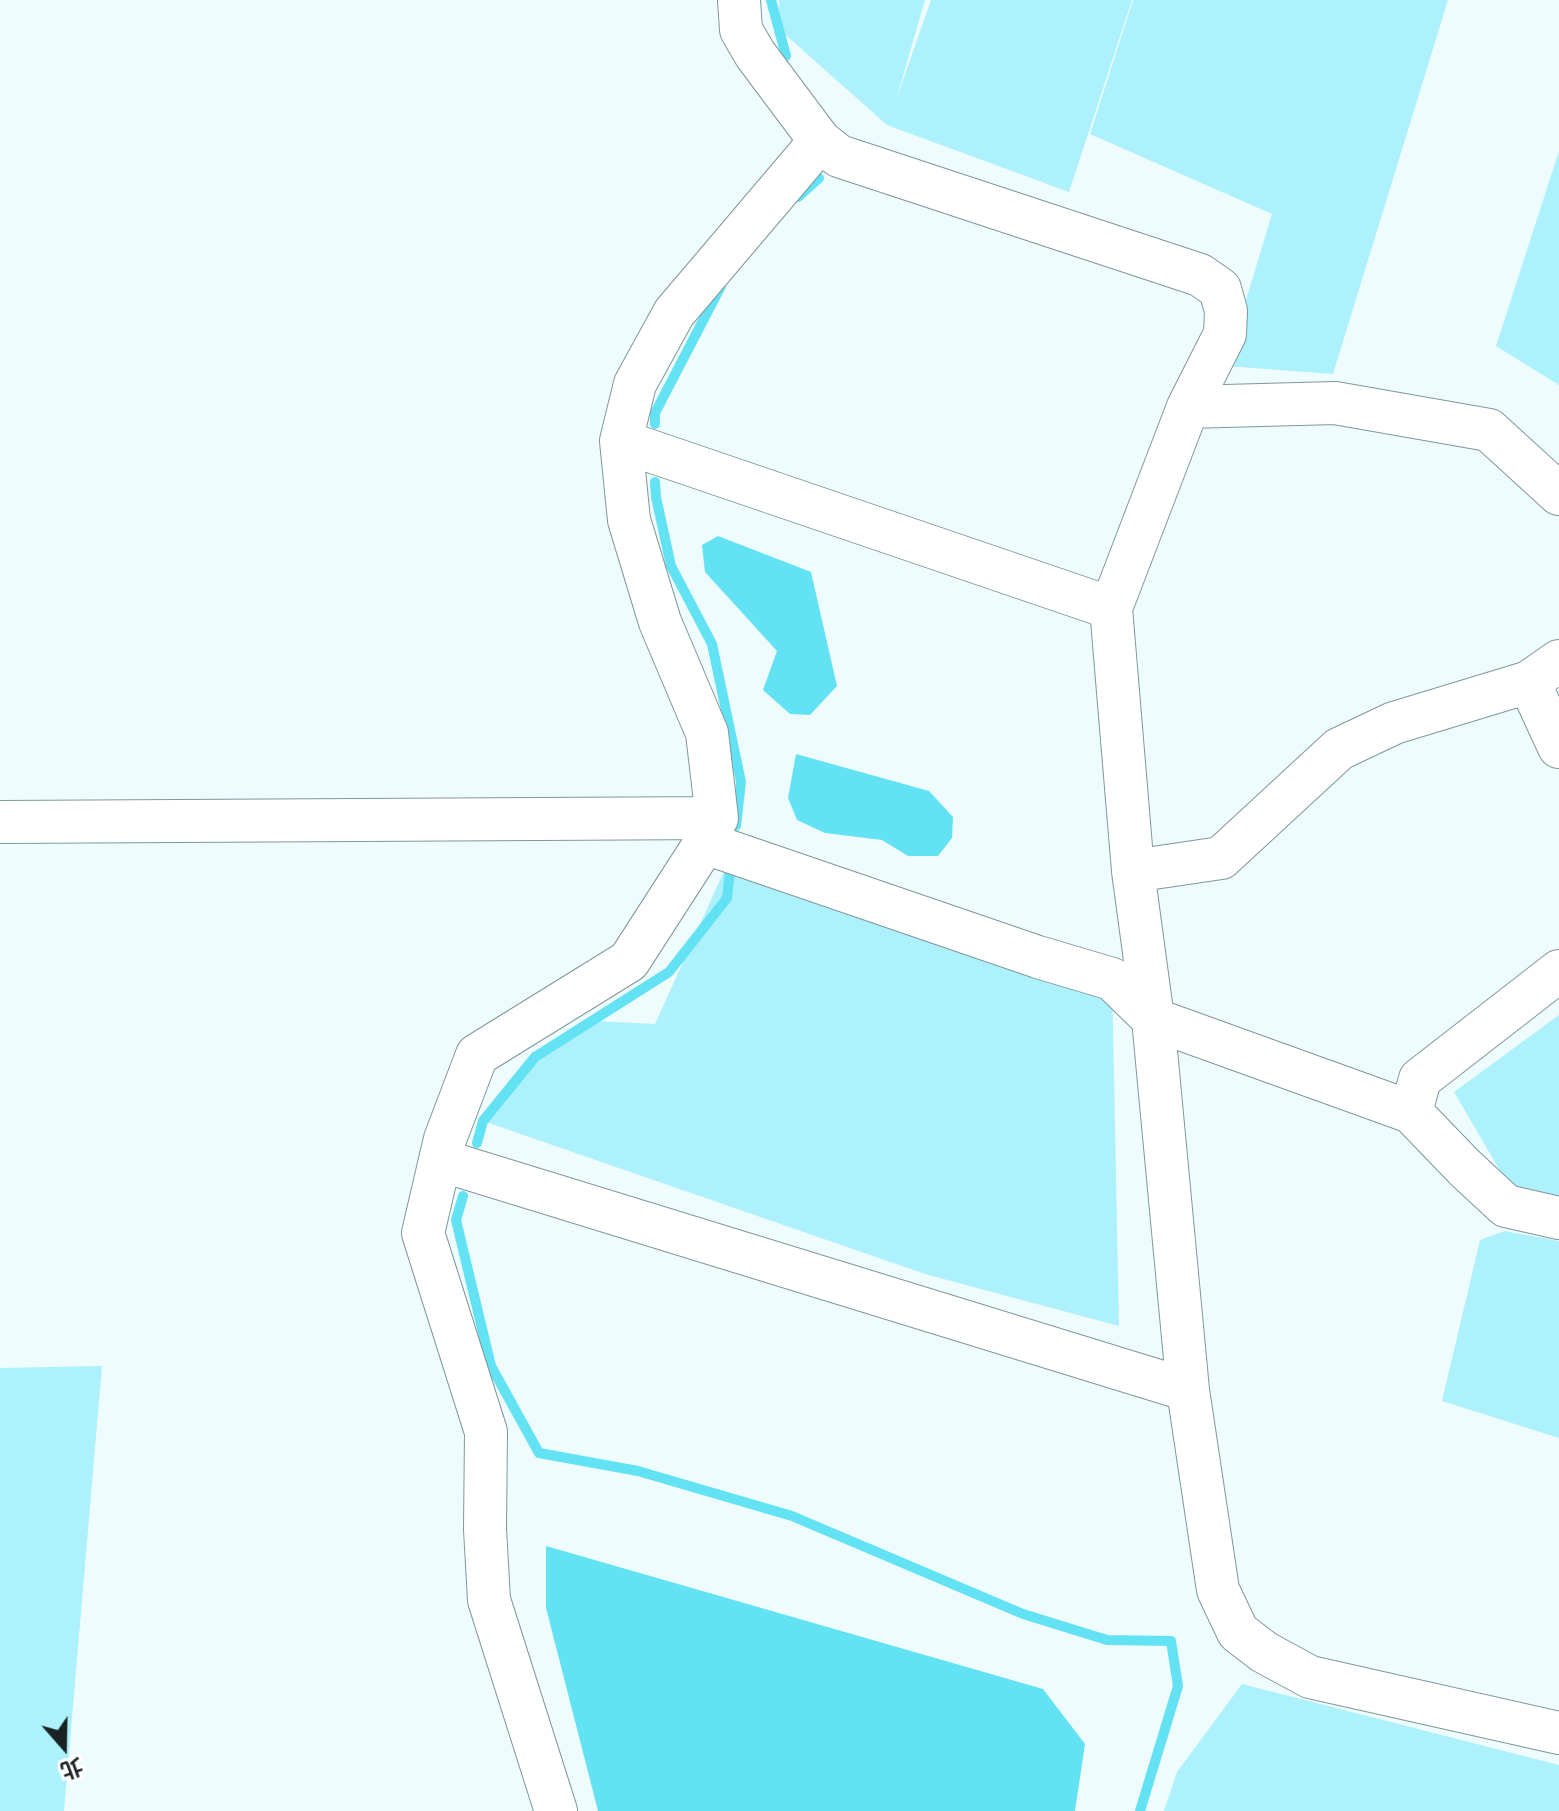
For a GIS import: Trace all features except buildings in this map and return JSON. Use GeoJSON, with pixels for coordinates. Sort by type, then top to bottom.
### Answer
{"type":"FeatureCollection","features":[{"type":"Feature","properties":{"kind":"street"},"geometry":{"type":"LineString","coordinates":[[739,0],[741,30],[755,54],[820,141],[839,156],[1200,275],[1220,289],[1226,311],[1225,334],[1188,407],[1111,608],[1133,871],[1153,1019],[1188,1390],[1218,1590],[1238,1632],[1264,1652],[1310,1677],[1559,1733]]}},
{"type":"Feature","properties":{"kind":"street"},"geometry":{"type":"LineString","coordinates":[[556,1811],[489,1600],[485,1529],[486,1432],[423,1233],[445,1139],[477,1055],[629,961],[711,830],[707,733],[660,622],[629,520],[621,441],[635,384],[674,313],[820,141]]}},
{"type":"Feature","properties":{"kind":"street"},"geometry":{"type":"LineString","coordinates":[[1188,407],[1335,403],[1489,430],[1559,494]]}},
{"type":"Feature","properties":{"kind":"street"},"geometry":{"type":"LineString","coordinates":[[621,441],[1111,608]]}},
{"type":"Feature","properties":{"kind":"street"},"geometry":{"type":"LineString","coordinates":[[1133,871],[1221,858],[1339,749],[1394,723],[1544,671],[1559,747]]}},
{"type":"Feature","properties":{"kind":"street"},"geometry":{"type":"LineString","coordinates":[[0,822],[711,830],[1038,957],[1112,979],[1153,1019],[1411,1112],[1506,1206],[1559,1218]]}},
{"type":"Feature","properties":{"kind":"street"},"geometry":{"type":"LineString","coordinates":[[1411,1112],[1420,1079],[1559,971]]}},
{"type":"Feature","properties":{"kind":"street"},"geometry":{"type":"LineString","coordinates":[[440,1160],[1188,1390]]}},
{"type":"Feature","properties":{"kind":"shaded area"},"geometry":{"type":"Polygon","coordinates":[[[779,0],[925,0],[896,100],[931,0],[1132,0],[1069,192],[887,125],[779,29],[779,0]]]}},
{"type":"Feature","properties":{"kind":"shaded area"},"geometry":{"type":"Polygon","coordinates":[[[1133,0],[1448,0],[1333,374],[1226,366],[1272,214],[1090,134],[1133,0]]]}},
{"type":"Feature","properties":{"kind":"shaded area"},"geometry":{"type":"Polygon","coordinates":[[[1559,151],[1559,385],[1496,346],[1559,151]]]}},
{"type":"Feature","properties":{"kind":"shaded area"},"geometry":{"type":"Polygon","coordinates":[[[718,536],[811,572],[837,686],[810,715],[790,714],[763,690],[777,651],[705,572],[702,545],[718,536]]]}},
{"type":"Feature","properties":{"kind":"shaded area"},"geometry":{"type":"Polygon","coordinates":[[[796,754],[929,791],[953,817],[952,838],[938,856],[908,856],[882,840],[825,833],[797,820],[788,798],[796,754]]]}},
{"type":"Feature","properties":{"kind":"shaded area"},"geometry":{"type":"Polygon","coordinates":[[[733,851],[1112,979],[1119,1326],[925,1274],[483,1121],[535,1057],[593,1021],[655,1024],[733,851]]]}},
{"type":"Feature","properties":{"kind":"shaded area"},"geometry":{"type":"Polygon","coordinates":[[[1559,1015],[1559,1213],[1523,1210],[1454,1092],[1559,1015]]]}},
{"type":"Feature","properties":{"kind":"shaded area"},"geometry":{"type":"Polygon","coordinates":[[[1505,1231],[1559,1241],[1559,1438],[1442,1401],[1480,1240],[1505,1231]]]}},
{"type":"Feature","properties":{"kind":"shaded area"},"geometry":{"type":"Polygon","coordinates":[[[102,1366],[64,1811],[0,1811],[0,1368],[102,1366]]]}},
{"type":"Feature","properties":{"kind":"shaded area"},"geometry":{"type":"Polygon","coordinates":[[[546,1546],[1043,1689],[1085,1744],[1075,1811],[598,1811],[546,1608],[546,1546]]]}},
{"type":"Feature","properties":{"kind":"shaded area"},"geometry":{"type":"Polygon","coordinates":[[[1242,1684],[1559,1765],[1559,1811],[1164,1811],[1177,1772],[1242,1684]]]}},
{"type":"Feature","properties":{"kind":"waterway"},"geometry":{"type":"LineString","coordinates":[[771,0],[786,56]]}},
{"type":"Feature","properties":{"kind":"waterway"},"geometry":{"type":"LineString","coordinates":[[798,197],[819,178]]}},
{"type":"Feature","properties":{"kind":"waterway"},"geometry":{"type":"LineString","coordinates":[[655,424],[655,413],[721,286]]}},
{"type":"Feature","properties":{"kind":"waterway"},"geometry":{"type":"LineString","coordinates":[[655,482],[671,566],[712,644],[741,782],[736,826]]}},
{"type":"Feature","properties":{"kind":"waterway"},"geometry":{"type":"LineString","coordinates":[[477,1143],[483,1121],[535,1057],[669,972],[727,898],[731,861]]}},
{"type":"Feature","properties":{"kind":"waterway"},"geometry":{"type":"LineString","coordinates":[[463,1196],[456,1220],[491,1366],[539,1453],[638,1471],[792,1516],[1023,1614],[1107,1640],[1171,1641],[1178,1686],[1140,1811]]}}]}
